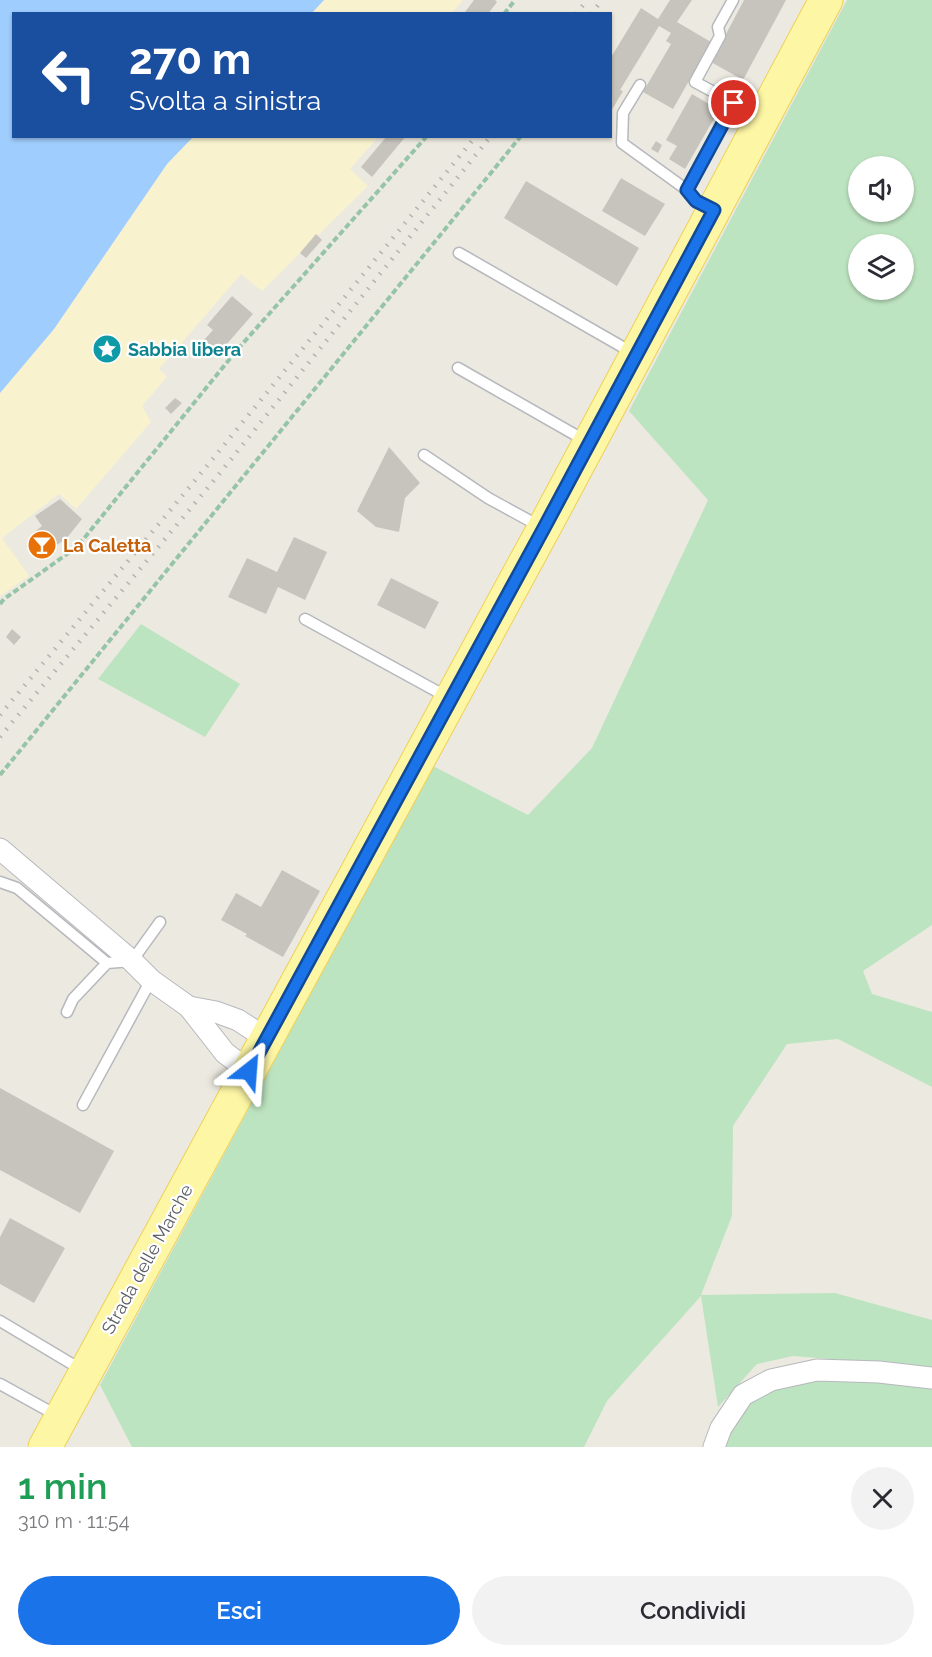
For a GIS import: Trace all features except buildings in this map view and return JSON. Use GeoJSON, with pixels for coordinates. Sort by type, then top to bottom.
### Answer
{"type":"FeatureCollection","features":[{"type":"Feature","properties":{"kind":"main road","name":"Strada delle Marche"},"geometry":{"type":"LineString","coordinates":[[45,1447],[544,528],[826,0]]}},
{"type":"Feature","properties":{"kind":"street"},"geometry":{"type":"LineString","coordinates":[[0,849],[132,961],[151,980],[189,1006],[225,1053],[249,1071]]}},
{"type":"Feature","properties":{"kind":"street"},"geometry":{"type":"LineString","coordinates":[[189,1006],[238,1020],[267,1039]]}},
{"type":"Feature","properties":{"kind":"street"},"geometry":{"type":"LineString","coordinates":[[714,1447],[722,1428],[743,1395],[771,1380],[817,1370],[879,1372],[932,1378]]}},
{"type":"Feature","properties":{"kind":"lane"},"geometry":{"type":"LineString","coordinates":[[687,190],[734,103],[695,82],[720,36],[718,27],[733,0]]}},
{"type":"Feature","properties":{"kind":"lane"},"geometry":{"type":"LineString","coordinates":[[640,85],[623,113],[622,143],[687,190],[696,201],[714,210]]}},
{"type":"Feature","properties":{"kind":"lane"},"geometry":{"type":"LineString","coordinates":[[459,253],[636,355]]}},
{"type":"Feature","properties":{"kind":"lane"},"geometry":{"type":"LineString","coordinates":[[458,368],[589,443]]}},
{"type":"Feature","properties":{"kind":"lane"},"geometry":{"type":"LineString","coordinates":[[424,455],[488,498],[544,528]]}},
{"type":"Feature","properties":{"kind":"lane"},"geometry":{"type":"LineString","coordinates":[[305,619],[451,699]]}},
{"type":"Feature","properties":{"kind":"lane"},"geometry":{"type":"LineString","coordinates":[[0,882],[17,888],[107,963]]}},
{"type":"Feature","properties":{"kind":"lane"},"geometry":{"type":"LineString","coordinates":[[66,1012],[73,999],[107,963],[132,961],[160,922]]}},
{"type":"Feature","properties":{"kind":"lane"},"geometry":{"type":"LineString","coordinates":[[83,1105],[151,980]]}},
{"type":"Feature","properties":{"kind":"lane"},"geometry":{"type":"LineString","coordinates":[[0,1321],[86,1372]]}},
{"type":"Feature","properties":{"kind":"lane"},"geometry":{"type":"LineString","coordinates":[[0,1384],[61,1418]]}},
{"type":"Feature","properties":{"kind":"path"},"geometry":{"type":"LineString","coordinates":[[0,604],[77,547],[237,350],[425,138]]}},
{"type":"Feature","properties":{"kind":"path"},"geometry":{"type":"LineString","coordinates":[[0,775],[519,138]]}},
{"type":"Feature","properties":{"kind":"green space"},"geometry":{"type":"Polygon","coordinates":[[[847,0],[932,0],[932,925],[863,971],[872,994],[932,1012],[932,1087],[838,1039],[787,1044],[733,1126],[732,1216],[701,1295],[835,1293],[932,1320],[932,1367],[793,1356],[757,1364],[718,1407],[701,1296],[607,1401],[584,1447],[132,1447],[100,1385],[433,766],[528,815],[592,748],[708,500],[629,411],[847,0]]]}},
{"type":"Feature","properties":{"kind":"green space"},"geometry":{"type":"Polygon","coordinates":[[[141,624],[240,684],[205,737],[98,679],[141,624]]]}},
{"type":"Feature","properties":{"kind":"green space"},"geometry":{"type":"Polygon","coordinates":[[[817,1374],[932,1383],[932,1447],[724,1447],[730,1423],[757,1392],[817,1374]]]}},
{"type":"Feature","properties":{"kind":"sand"},"geometry":{"type":"Polygon","coordinates":[[[324,0],[463,0],[453,12],[312,12],[324,0]]]}},
{"type":"Feature","properties":{"kind":"sand","name":"Sabbia libera"},"geometry":{"type":"Polygon","coordinates":[[[192,138],[377,138],[350,169],[368,186],[262,291],[241,274],[159,369],[167,377],[142,406],[151,422],[76,509],[59,494],[2,538],[29,576],[0,596],[0,393],[54,329],[167,164],[192,138]]]}},
{"type":"Feature","properties":{"kind":"water"},"geometry":{"type":"Polygon","coordinates":[[[0,0],[324,0],[313,12],[12,12],[12,138],[192,138],[167,164],[54,329],[0,393],[0,0]]]}},
{"type":"Feature","properties":{"kind":"railway"},"geometry":{"type":"LineString","coordinates":[[578,12],[587,0]]}},
{"type":"Feature","properties":{"kind":"railway"},"geometry":{"type":"LineString","coordinates":[[593,12],[602,0]]}},
{"type":"Feature","properties":{"kind":"railway"},"geometry":{"type":"LineString","coordinates":[[0,715],[474,138]]}},
{"type":"Feature","properties":{"kind":"railway"},"geometry":{"type":"LineString","coordinates":[[0,737],[220,473],[489,138]]}},
{"type":"Feature","properties":{"kind":"place","name":"Sabbia libera"},"geometry":{"type":"Point","coordinates":[107,349]}},
{"type":"Feature","properties":{"kind":"place","name":"La Caletta"},"geometry":{"type":"Point","coordinates":[42,545]}},
{"type":"Feature","properties":{"kind":"route"},"geometry":{"type":"LineString","coordinates":[[249,1071],[714,210],[696,201],[687,190],[734,103]]}}]}
